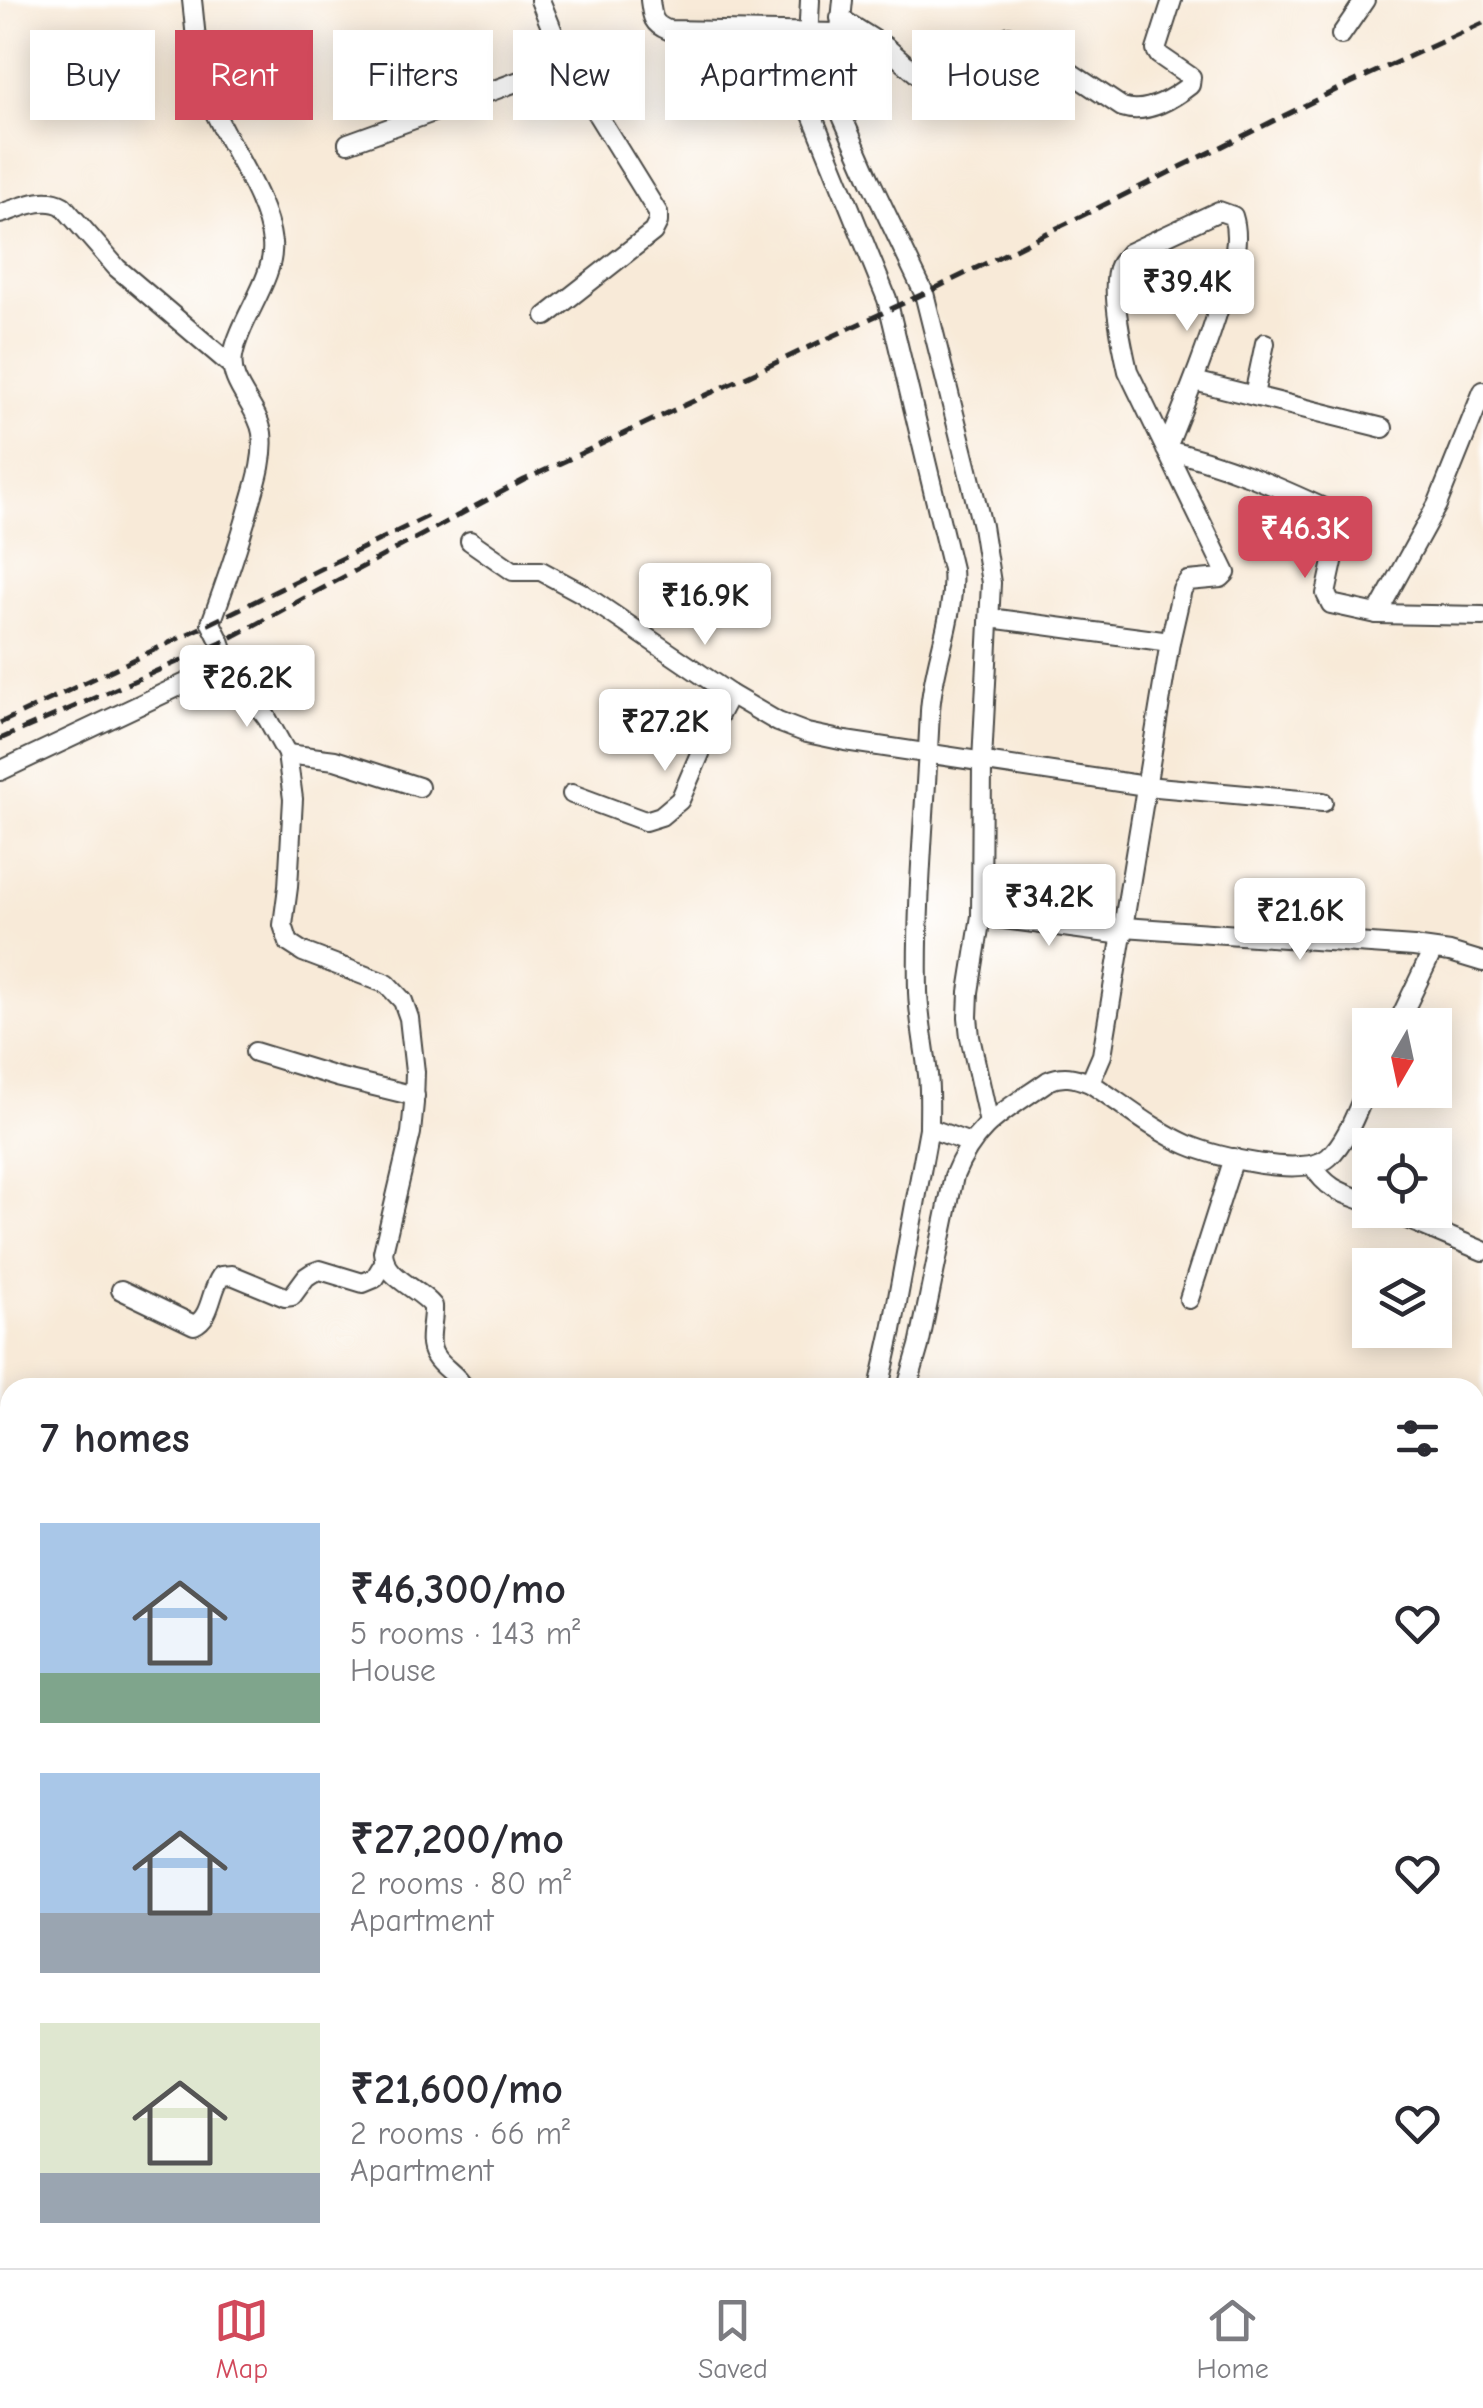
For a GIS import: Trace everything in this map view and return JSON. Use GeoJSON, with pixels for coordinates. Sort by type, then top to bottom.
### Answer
{"type":"FeatureCollection","features":[{"type":"Feature","properties":{"kind":"street"},"geometry":{"type":"LineString","coordinates":[[192,0],[201,74],[211,104],[268,222],[272,243],[272,261],[236,341],[232,365],[257,416],[262,454],[238,549],[211,623],[226,664],[268,718],[287,754],[293,799],[283,926],[288,943],[387,984],[404,1001],[410,1018],[415,1096],[384,1262],[433,1306],[434,1356],[456,1378]]}},
{"type":"Feature","properties":{"kind":"street"},"geometry":{"type":"LineString","coordinates":[[540,0],[552,30]]}},
{"type":"Feature","properties":{"kind":"street"},"geometry":{"type":"LineString","coordinates":[[650,0],[652,18],[668,30],[829,25],[886,47],[948,101],[961,98],[998,45],[1010,36],[1122,107],[1133,110],[1146,110],[1190,85],[1191,78],[1156,50],[1172,0]]}},
{"type":"Feature","properties":{"kind":"street"},"geometry":{"type":"LineString","coordinates":[[810,0],[829,25],[838,107],[924,293],[982,526],[991,583],[972,760],[981,916],[968,1017],[989,1123]]}},
{"type":"Feature","properties":{"kind":"street"},"geometry":{"type":"LineString","coordinates":[[1341,34],[1366,0]]}},
{"type":"Feature","properties":{"kind":"street"},"geometry":{"type":"LineString","coordinates":[[829,25],[806,83],[808,104],[886,299],[954,588],[931,704],[936,755],[921,866],[918,995],[928,1078],[947,1134],[964,1151],[954,1176],[910,1378]]}},
{"type":"Feature","properties":{"kind":"street"},"geometry":{"type":"LineString","coordinates":[[348,143],[513,83]]}},
{"type":"Feature","properties":{"kind":"street"},"geometry":{"type":"LineString","coordinates":[[546,316],[652,232],[658,222],[654,202],[602,120]]}},
{"type":"Feature","properties":{"kind":"street"},"geometry":{"type":"LineString","coordinates":[[0,214],[42,201],[63,206],[117,268],[232,365]]}},
{"type":"Feature","properties":{"kind":"street"},"geometry":{"type":"LineString","coordinates":[[1090,1083],[1102,1054],[1170,642],[1184,584],[1220,578],[1226,573],[1140,401],[1128,371],[1116,282],[1119,266],[1129,254],[1219,212],[1227,212],[1233,216],[1236,227],[1235,254],[1210,338],[1166,450]]}},
{"type":"Feature","properties":{"kind":"street"},"geometry":{"type":"LineString","coordinates":[[1254,395],[1265,342]]}},
{"type":"Feature","properties":{"kind":"street"},"geometry":{"type":"LineString","coordinates":[[1194,380],[1383,428]]}},
{"type":"Feature","properties":{"kind":"street"},"geometry":{"type":"LineString","coordinates":[[1377,614],[1437,504],[1483,391]]}},
{"type":"Feature","properties":{"kind":"street"},"geometry":{"type":"LineString","coordinates":[[1166,450],[1250,474],[1330,510],[1338,539],[1326,594],[1330,604],[1377,614],[1483,616]]}},
{"type":"Feature","properties":{"kind":"street"},"geometry":{"type":"LineString","coordinates":[[470,540],[513,571],[541,571],[580,592],[730,694],[778,722],[807,733],[1146,786],[1323,802]]}},
{"type":"Feature","properties":{"kind":"street"},"geometry":{"type":"LineString","coordinates":[[990,618],[1170,642]]}},
{"type":"Feature","properties":{"kind":"street"},"geometry":{"type":"LineString","coordinates":[[0,771],[226,664]]}},
{"type":"Feature","properties":{"kind":"street"},"geometry":{"type":"LineString","coordinates":[[572,794],[645,821],[661,816],[680,800],[730,694]]}},
{"type":"Feature","properties":{"kind":"street"},"geometry":{"type":"LineString","coordinates":[[287,754],[335,760],[419,787]]}},
{"type":"Feature","properties":{"kind":"street"},"geometry":{"type":"LineString","coordinates":[[981,916],[1123,931],[1434,950],[1483,962]]}},
{"type":"Feature","properties":{"kind":"street"},"geometry":{"type":"LineString","coordinates":[[1406,1008],[1434,950]]}},
{"type":"Feature","properties":{"kind":"street"},"geometry":{"type":"LineString","coordinates":[[254,1052],[337,1078],[415,1096]]}},
{"type":"Feature","properties":{"kind":"street"},"geometry":{"type":"LineString","coordinates":[[947,1134],[989,1123],[1048,1081],[1070,1076],[1090,1083],[1188,1145],[1288,1168],[1313,1166],[1328,1158],[1344,1138],[1358,1108]]}},
{"type":"Feature","properties":{"kind":"street"},"geometry":{"type":"LineString","coordinates":[[881,1378],[947,1134]]}},
{"type":"Feature","properties":{"kind":"street"},"geometry":{"type":"LineString","coordinates":[[1189,1299],[1234,1158]]}},
{"type":"Feature","properties":{"kind":"street"},"geometry":{"type":"LineString","coordinates":[[1313,1166],[1334,1190],[1352,1196]]}},
{"type":"Feature","properties":{"kind":"street"},"geometry":{"type":"LineString","coordinates":[[1429,1228],[1483,1251]]}},
{"type":"Feature","properties":{"kind":"street"},"geometry":{"type":"LineString","coordinates":[[121,1290],[194,1324],[204,1318],[215,1284],[222,1276],[232,1274],[292,1296],[312,1272],[320,1270],[363,1284],[375,1278],[384,1262]]}},
{"type":"Feature","properties":{"kind":"railway"},"geometry":{"type":"LineString","coordinates":[[0,739],[221,643],[524,480],[936,288],[1342,87],[1483,23]]}},
{"type":"Feature","properties":{"kind":"railway"},"geometry":{"type":"LineString","coordinates":[[0,723],[428,516]]}}]}
